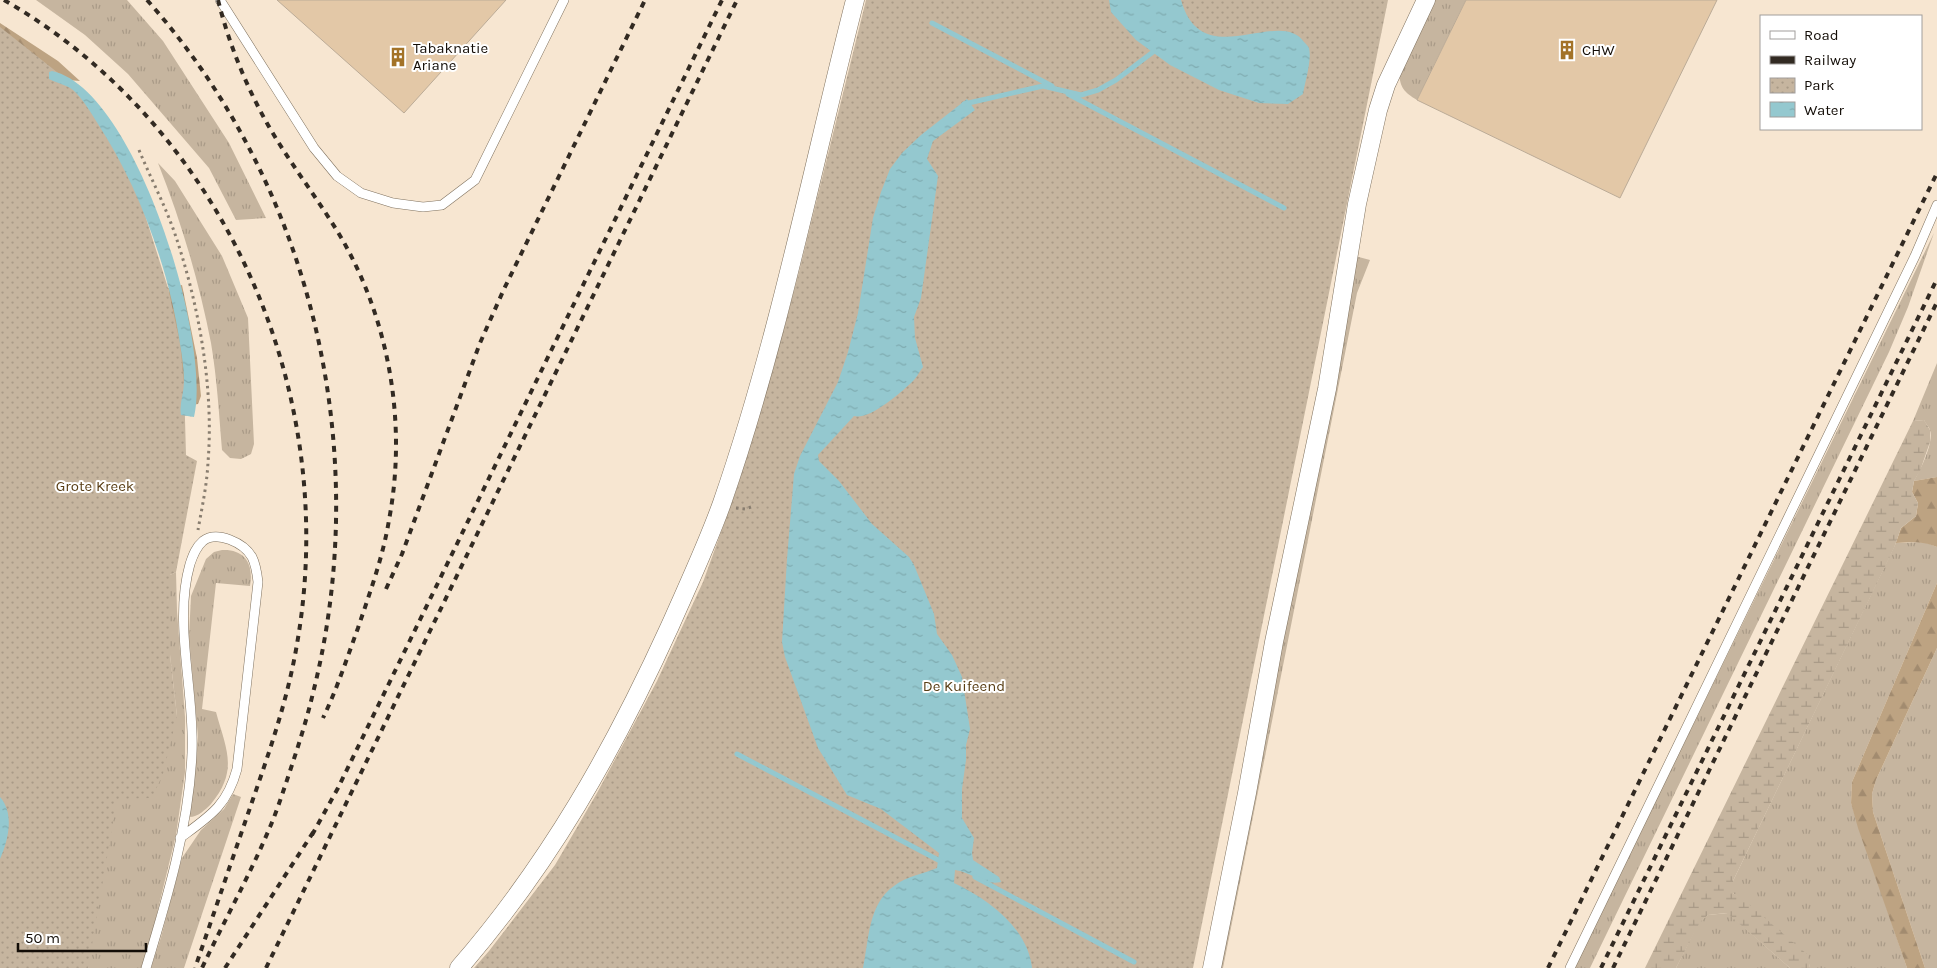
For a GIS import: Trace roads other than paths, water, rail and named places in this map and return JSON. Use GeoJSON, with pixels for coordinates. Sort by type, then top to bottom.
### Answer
{"type":"FeatureCollection","features":[{"type":"Feature","properties":{"kind":"street"},"geometry":{"type":"LineString","coordinates":[[459,968],[528,883],[574,811],[603,762],[643,685],[697,566],[721,506],[766,362],[855,0]]}},
{"type":"Feature","properties":{"kind":"street"},"geometry":{"type":"LineString","coordinates":[[1212,968],[1247,793],[1274,642],[1326,389],[1358,204],[1378,110],[1386,85],[1426,0]]}},
{"type":"Feature","properties":{"kind":"lane"},"geometry":{"type":"LineString","coordinates":[[220,0],[314,148],[337,176],[361,193],[394,203],[423,207],[442,206],[475,180],[564,0]]}},
{"type":"Feature","properties":{"kind":"lane"},"geometry":{"type":"LineString","coordinates":[[1570,968],[1915,256],[1937,205]]}},
{"type":"Feature","properties":{"kind":"lane"},"geometry":{"type":"LineString","coordinates":[[146,968],[172,875],[188,790],[192,751],[184,598],[186,580],[194,551],[204,540],[227,538],[240,543],[251,555],[256,568],[258,582],[237,769],[233,785],[225,800],[216,810],[180,838]]}},
{"type":"Feature","properties":{"kind":"water"},"geometry":{"type":"Polygon","coordinates":[[[1109,0],[1181,0],[1191,22],[1206,33],[1223,37],[1277,31],[1292,33],[1304,42],[1309,48],[1310,53],[1303,94],[1288,104],[1259,103],[1219,90],[1170,65],[1136,40],[1111,12],[1109,0]]]}},
{"type":"Feature","properties":{"kind":"water"},"geometry":{"type":"Polygon","coordinates":[[[52,71],[83,88],[112,122],[139,169],[161,223],[179,279],[191,334],[197,381],[194,417],[181,415],[184,372],[175,316],[160,258],[139,202],[113,148],[90,111],[73,90],[49,79],[49,72],[52,71]]]}},
{"type":"Feature","properties":{"kind":"water"},"geometry":{"type":"Polygon","coordinates":[[[967,99],[975,110],[933,141],[927,159],[938,176],[921,298],[914,317],[915,338],[923,367],[913,381],[884,405],[868,414],[854,416],[818,455],[819,461],[839,481],[872,524],[909,557],[934,614],[937,634],[952,655],[962,677],[970,729],[966,745],[962,789],[962,818],[974,838],[973,860],[999,877],[1001,882],[989,882],[955,870],[954,883],[980,897],[1004,916],[1023,940],[1032,968],[863,968],[871,923],[879,902],[885,894],[899,883],[910,877],[937,868],[939,853],[881,809],[847,795],[818,748],[785,657],[782,642],[794,474],[800,456],[838,382],[848,352],[858,313],[873,218],[890,169],[902,153],[921,135],[967,99]]]}},
{"type":"Feature","properties":{"kind":"water"},"geometry":{"type":"Polygon","coordinates":[[[0,797],[5,804],[9,828],[0,859],[0,797]]]}},
{"type":"Feature","properties":{"kind":"waterway"},"geometry":{"type":"LineString","coordinates":[[932,23],[1052,86]]}},
{"type":"Feature","properties":{"kind":"waterway"},"geometry":{"type":"LineString","coordinates":[[964,104],[1043,86],[1081,95],[1098,90],[1116,80],[1153,52]]}},
{"type":"Feature","properties":{"kind":"waterway"},"geometry":{"type":"LineString","coordinates":[[1068,94],[1284,208]]}},
{"type":"Feature","properties":{"kind":"waterway"},"geometry":{"type":"LineString","coordinates":[[737,754],[942,862]]}},
{"type":"Feature","properties":{"kind":"waterway"},"geometry":{"type":"LineString","coordinates":[[975,877],[1134,962]]}},
{"type":"Feature","properties":{"kind":"railway"},"geometry":{"type":"LineString","coordinates":[[4,0],[82,54],[150,119],[206,194],[250,276],[282,364],[301,456],[306,550],[297,644],[293,664],[284,704],[272,743],[195,968]]}},
{"type":"Feature","properties":{"kind":"railway"},"geometry":{"type":"LineString","coordinates":[[147,0],[204,73],[252,153],[289,237],[315,326],[331,417],[336,509],[330,602],[313,693],[297,749],[272,822],[202,968]]}},
{"type":"Feature","properties":{"kind":"railway"},"geometry":{"type":"LineString","coordinates":[[218,0],[233,49],[245,80],[260,110],[286,154],[342,239],[359,271],[383,340],[390,375],[395,411],[396,448],[389,520],[376,574],[358,628],[323,718]]}},
{"type":"Feature","properties":{"kind":"railway"},"geometry":{"type":"LineString","coordinates":[[386,589],[402,554],[480,343],[504,289],[645,0]]}},
{"type":"Feature","properties":{"kind":"railway"},"geometry":{"type":"LineString","coordinates":[[312,835],[338,788],[722,0]]}},
{"type":"Feature","properties":{"kind":"railway"},"geometry":{"type":"LineString","coordinates":[[266,968],[737,0]]}},
{"type":"Feature","properties":{"kind":"railway"},"geometry":{"type":"LineString","coordinates":[[1548,968],[1937,173]]}},
{"type":"Feature","properties":{"kind":"railway"},"geometry":{"type":"LineString","coordinates":[[1601,968],[1937,279]]}},
{"type":"Feature","properties":{"kind":"railway"},"geometry":{"type":"LineString","coordinates":[[1613,968],[1937,302]]}},
{"type":"Feature","properties":{"kind":"railway"},"geometry":{"type":"LineString","coordinates":[[225,968],[316,828]]}},
{"type":"Feature","properties":{"kind":"place","name":"CHW"},"geometry":{"type":"Point","coordinates":[1567,50]}},
{"type":"Feature","properties":{"kind":"place","name":"Tabaknatie Ariane"},"geometry":{"type":"Point","coordinates":[398,57]}},
{"type":"Feature","properties":{"kind":"park label","name":"Grote Kreek"},"geometry":{"type":"Point","coordinates":[95,486]}},
{"type":"Feature","properties":{"kind":"park label","name":"De Kuifeend"},"geometry":{"type":"Point","coordinates":[964,686]}}]}
